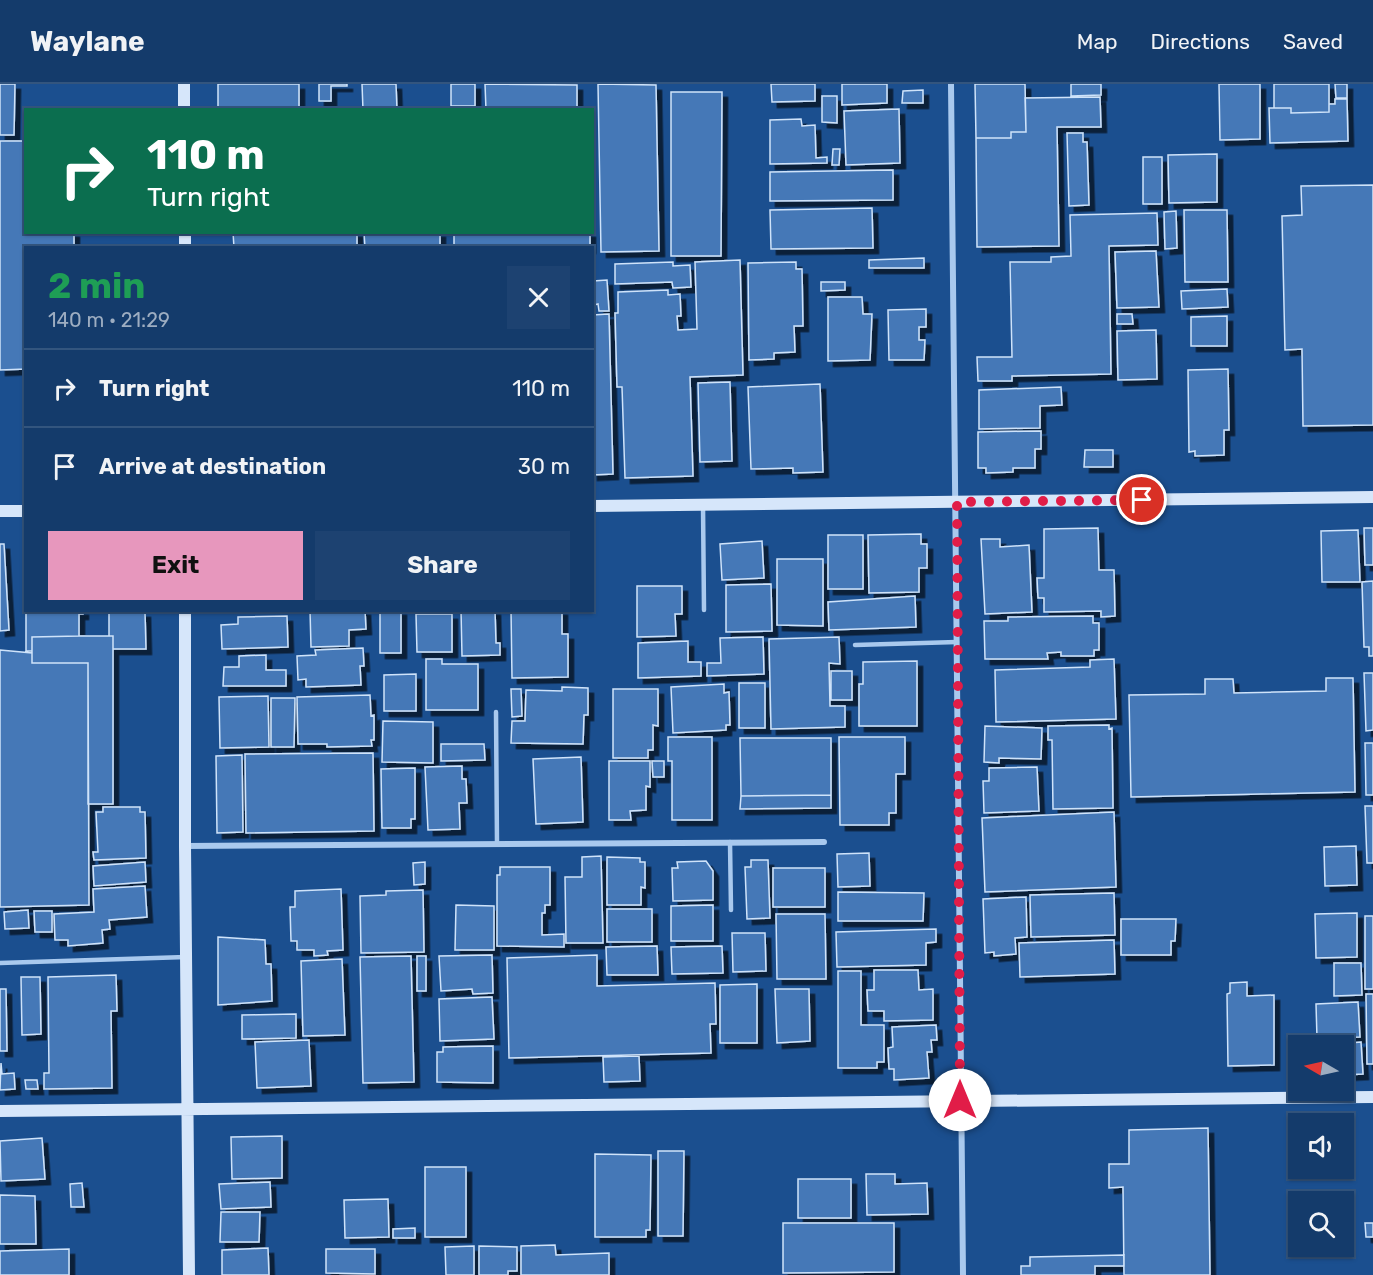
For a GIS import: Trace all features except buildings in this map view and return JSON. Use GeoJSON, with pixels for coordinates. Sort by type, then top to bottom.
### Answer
{"type":"FeatureCollection","features":[{"type":"Feature","properties":{"kind":"street"},"geometry":{"type":"LineString","coordinates":[[184,84],[184,108]]}},
{"type":"Feature","properties":{"kind":"street"},"geometry":{"type":"LineString","coordinates":[[951,84],[963,1275]]}},
{"type":"Feature","properties":{"kind":"street"},"geometry":{"type":"LineString","coordinates":[[594,506],[1373,497]]}},
{"type":"Feature","properties":{"kind":"street"},"geometry":{"type":"LineString","coordinates":[[0,511],[24,511]]}},
{"type":"Feature","properties":{"kind":"street"},"geometry":{"type":"LineString","coordinates":[[185,612],[184,846],[189,1275]]}},
{"type":"Feature","properties":{"kind":"street"},"geometry":{"type":"LineString","coordinates":[[184,846],[824,842]]}},
{"type":"Feature","properties":{"kind":"street"},"geometry":{"type":"LineString","coordinates":[[0,1111],[1373,1097]]}},
{"type":"Feature","properties":{"kind":"lane"},"geometry":{"type":"LineString","coordinates":[[703,504],[704,610]]}},
{"type":"Feature","properties":{"kind":"lane"},"geometry":{"type":"LineString","coordinates":[[855,645],[957,642]]}},
{"type":"Feature","properties":{"kind":"lane"},"geometry":{"type":"LineString","coordinates":[[496,712],[496,844]]}},
{"type":"Feature","properties":{"kind":"lane"},"geometry":{"type":"LineString","coordinates":[[730,842],[731,910]]}},
{"type":"Feature","properties":{"kind":"lane"},"geometry":{"type":"LineString","coordinates":[[0,963],[186,957]]}},
{"type":"Feature","properties":{"kind":"route"},"geometry":{"type":"LineString","coordinates":[[960,1100],[957,502],[1142,500]]}}]}
